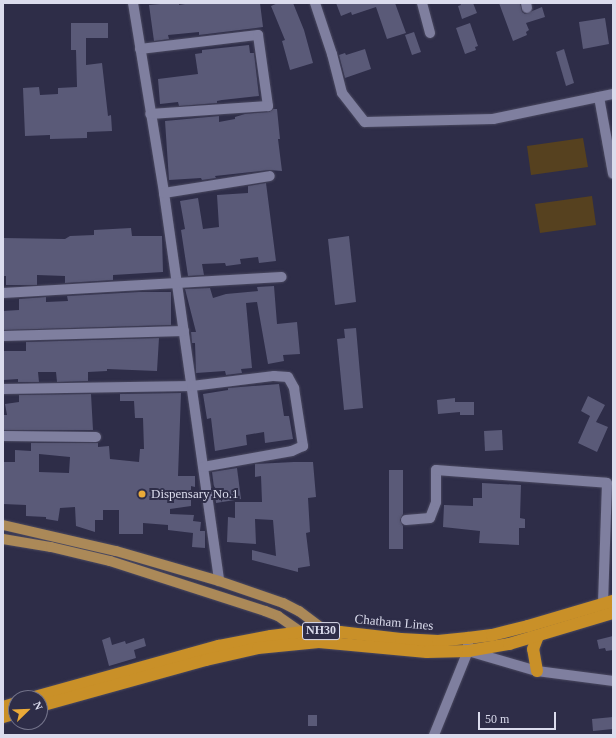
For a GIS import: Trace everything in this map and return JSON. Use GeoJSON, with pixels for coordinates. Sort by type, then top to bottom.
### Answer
{"type":"FeatureCollection","features":[{"type":"Feature","properties":{"kind":"highway","name":"Chatham Lines"},"geometry":{"type":"LineString","coordinates":[[48,693],[219,646],[271,636],[301,632],[327,632],[438,641],[492,635],[608,603]]}},
{"type":"Feature","properties":{"kind":"highway","name":"Chatham Lines"},"geometry":{"type":"LineString","coordinates":[[48,704],[206,660],[258,648],[319,642],[427,652],[468,651],[509,644],[613,613]]}},
{"type":"Feature","properties":{"kind":"highway"},"geometry":{"type":"LineString","coordinates":[[536,671],[533,648],[538,636]]}},
{"type":"Feature","properties":{"kind":"main road"},"geometry":{"type":"LineString","coordinates":[[3,525],[116,551],[219,581],[283,603],[299,612],[327,632]]}},
{"type":"Feature","properties":{"kind":"main road"},"geometry":{"type":"LineString","coordinates":[[3,539],[51,547],[118,564],[265,611],[278,616],[301,632]]}},
{"type":"Feature","properties":{"kind":"street"},"geometry":{"type":"LineString","coordinates":[[129,3],[133,3],[164,193],[219,581]]}},
{"type":"Feature","properties":{"kind":"street"},"geometry":{"type":"LineString","coordinates":[[315,3],[332,54],[342,93],[365,122],[493,119],[613,94]]}},
{"type":"Feature","properties":{"kind":"street"},"geometry":{"type":"LineString","coordinates":[[422,3],[430,33]]}},
{"type":"Feature","properties":{"kind":"street"},"geometry":{"type":"LineString","coordinates":[[140,49],[258,36],[268,106],[150,114]]}},
{"type":"Feature","properties":{"kind":"street"},"geometry":{"type":"LineString","coordinates":[[599,97],[613,174]]}},
{"type":"Feature","properties":{"kind":"street"},"geometry":{"type":"LineString","coordinates":[[164,193],[270,176]]}},
{"type":"Feature","properties":{"kind":"street"},"geometry":{"type":"LineString","coordinates":[[3,293],[282,277]]}},
{"type":"Feature","properties":{"kind":"street"},"geometry":{"type":"LineString","coordinates":[[3,336],[184,331]]}},
{"type":"Feature","properties":{"kind":"street"},"geometry":{"type":"LineString","coordinates":[[3,389],[192,386],[274,376],[288,377],[294,388],[303,446],[292,452],[203,467]]}},
{"type":"Feature","properties":{"kind":"street"},"geometry":{"type":"LineString","coordinates":[[3,436],[96,436]]}},
{"type":"Feature","properties":{"kind":"street"},"geometry":{"type":"LineString","coordinates":[[406,520],[430,518],[436,502],[436,470],[607,483],[608,603]]}},
{"type":"Feature","properties":{"kind":"street"},"geometry":{"type":"LineString","coordinates":[[434,735],[468,651],[468,638]]}},
{"type":"Feature","properties":{"kind":"street"},"geometry":{"type":"LineString","coordinates":[[468,651],[536,671],[613,681]]}},
{"type":"Feature","properties":{"kind":"shaded area"},"geometry":{"type":"Polygon","coordinates":[[[583,138],[588,167],[531,175],[527,146],[583,138]]]}},
{"type":"Feature","properties":{"kind":"shaded area"},"geometry":{"type":"Polygon","coordinates":[[[592,196],[596,225],[540,233],[535,204],[592,196]]]}},
{"type":"Feature","properties":{"kind":"building"},"geometry":{"type":"Polygon","coordinates":[[[179,3],[179,5],[191,3],[260,3],[263,27],[199,35],[199,32],[168,35],[169,39],[154,41],[149,5],[179,3]]]}},
{"type":"Feature","properties":{"kind":"building"},"geometry":{"type":"Polygon","coordinates":[[[278,3],[293,3],[304,30],[313,63],[290,70],[282,41],[285,40],[271,6],[278,3]]]}},
{"type":"Feature","properties":{"kind":"building"},"geometry":{"type":"Polygon","coordinates":[[[336,3],[395,3],[406,33],[387,39],[376,7],[352,15],[351,12],[341,16],[336,3]]]}},
{"type":"Feature","properties":{"kind":"building"},"geometry":{"type":"Polygon","coordinates":[[[460,3],[473,3],[477,13],[462,19],[458,6],[461,5],[460,3]]]}},
{"type":"Feature","properties":{"kind":"building"},"geometry":{"type":"Polygon","coordinates":[[[499,3],[520,3],[522,12],[525,14],[542,7],[545,17],[526,23],[529,30],[526,32],[527,35],[513,41],[499,3]]]}},
{"type":"Feature","properties":{"kind":"building"},"geometry":{"type":"Polygon","coordinates":[[[605,18],[609,44],[583,49],[579,22],[605,18]]]}},
{"type":"Feature","properties":{"kind":"building"},"geometry":{"type":"Polygon","coordinates":[[[71,23],[108,23],[108,38],[86,38],[86,65],[102,63],[108,116],[111,115],[112,131],[87,132],[87,138],[50,139],[50,135],[25,136],[23,88],[39,87],[40,95],[58,94],[58,88],[77,87],[76,50],[71,50],[71,23]]]}},
{"type":"Feature","properties":{"kind":"building"},"geometry":{"type":"Polygon","coordinates":[[[470,23],[478,46],[475,47],[476,50],[465,54],[456,28],[470,23]]]}},
{"type":"Feature","properties":{"kind":"building"},"geometry":{"type":"Polygon","coordinates":[[[414,32],[421,52],[412,55],[405,35],[414,32]]]}},
{"type":"Feature","properties":{"kind":"building"},"geometry":{"type":"Polygon","coordinates":[[[249,45],[250,53],[254,53],[259,96],[222,100],[217,101],[217,103],[179,106],[178,102],[160,104],[158,79],[198,74],[195,54],[202,53],[202,50],[249,45]]]}},
{"type":"Feature","properties":{"kind":"building"},"geometry":{"type":"Polygon","coordinates":[[[365,49],[371,69],[345,78],[339,55],[345,53],[346,55],[365,49]]]}},
{"type":"Feature","properties":{"kind":"building"},"geometry":{"type":"Polygon","coordinates":[[[564,49],[574,83],[566,86],[556,52],[564,49]]]}},
{"type":"Feature","properties":{"kind":"building"},"geometry":{"type":"Polygon","coordinates":[[[273,109],[277,109],[280,139],[278,139],[282,171],[269,170],[215,176],[216,178],[202,180],[201,178],[169,180],[165,121],[219,116],[219,122],[235,119],[235,117],[245,114],[269,112],[273,109]]]}},
{"type":"Feature","properties":{"kind":"building"},"geometry":{"type":"Polygon","coordinates":[[[266,183],[276,261],[259,263],[258,257],[240,259],[241,264],[226,266],[225,263],[202,264],[204,275],[188,276],[181,230],[185,229],[180,201],[198,198],[203,229],[219,227],[217,195],[248,193],[248,186],[266,183]]]}},
{"type":"Feature","properties":{"kind":"building"},"geometry":{"type":"Polygon","coordinates":[[[131,228],[132,236],[162,236],[163,272],[113,275],[113,280],[65,283],[65,276],[37,275],[37,285],[6,285],[6,276],[3,276],[3,238],[65,239],[70,236],[94,235],[94,230],[131,228]]]}},
{"type":"Feature","properties":{"kind":"building"},"geometry":{"type":"Polygon","coordinates":[[[349,236],[356,302],[335,305],[328,239],[349,236]]]}},
{"type":"Feature","properties":{"kind":"building"},"geometry":{"type":"Polygon","coordinates":[[[274,286],[277,324],[297,322],[300,354],[283,355],[284,361],[268,364],[257,302],[246,303],[252,368],[241,369],[242,373],[226,375],[225,371],[196,373],[195,343],[192,343],[191,332],[196,332],[185,289],[210,288],[213,298],[226,294],[258,291],[257,287],[274,286]]]}},
{"type":"Feature","properties":{"kind":"building"},"geometry":{"type":"Polygon","coordinates":[[[139,292],[171,292],[171,325],[3,330],[3,311],[19,310],[19,299],[46,297],[46,302],[68,301],[67,296],[139,292]]]}},
{"type":"Feature","properties":{"kind":"building"},"geometry":{"type":"Polygon","coordinates":[[[356,328],[363,408],[344,410],[337,339],[345,338],[344,329],[356,328]]]}},
{"type":"Feature","properties":{"kind":"building"},"geometry":{"type":"Polygon","coordinates":[[[159,338],[157,371],[107,369],[107,371],[88,372],[88,381],[57,382],[56,372],[38,372],[39,382],[18,382],[18,379],[3,380],[3,351],[26,351],[26,342],[159,338]]]}},
{"type":"Feature","properties":{"kind":"building"},"geometry":{"type":"Polygon","coordinates":[[[279,384],[284,416],[289,416],[293,439],[265,443],[264,432],[246,435],[247,445],[215,451],[211,418],[207,419],[203,394],[228,390],[228,388],[279,384]]]}},
{"type":"Feature","properties":{"kind":"building"},"geometry":{"type":"Polygon","coordinates":[[[181,393],[178,476],[195,476],[195,487],[191,486],[191,506],[170,509],[170,514],[194,515],[193,521],[201,522],[200,531],[205,531],[205,548],[192,547],[193,533],[168,530],[168,525],[143,523],[143,534],[119,534],[119,510],[103,510],[103,520],[95,520],[95,532],[76,526],[75,507],[60,508],[58,521],[46,519],[46,517],[26,516],[26,505],[3,504],[3,462],[15,462],[15,450],[31,451],[31,443],[98,443],[98,447],[109,446],[110,459],[139,462],[140,449],[144,449],[143,418],[135,418],[134,401],[120,401],[120,394],[181,393]],[[39,454],[39,472],[69,473],[70,457],[39,454]]]}},
{"type":"Feature","properties":{"kind":"building"},"geometry":{"type":"Polygon","coordinates":[[[91,394],[93,430],[3,430],[3,415],[7,415],[5,404],[19,402],[19,395],[91,394]]]}},
{"type":"Feature","properties":{"kind":"building"},"geometry":{"type":"Polygon","coordinates":[[[588,396],[605,405],[596,422],[608,427],[597,452],[578,443],[590,416],[581,411],[588,396]]]}},
{"type":"Feature","properties":{"kind":"building"},"geometry":{"type":"Polygon","coordinates":[[[455,398],[455,402],[474,402],[474,415],[460,415],[460,412],[438,414],[437,400],[455,398]]]}},
{"type":"Feature","properties":{"kind":"building"},"geometry":{"type":"Polygon","coordinates":[[[502,430],[503,450],[485,451],[484,431],[502,430]]]}},
{"type":"Feature","properties":{"kind":"building"},"geometry":{"type":"Polygon","coordinates":[[[313,462],[316,497],[308,498],[310,532],[306,533],[310,566],[298,568],[298,572],[252,560],[252,550],[276,556],[273,520],[255,519],[256,544],[227,542],[228,517],[235,518],[235,502],[262,502],[261,476],[255,477],[255,464],[313,462]]]}},
{"type":"Feature","properties":{"kind":"building"},"geometry":{"type":"Polygon","coordinates":[[[237,468],[241,499],[216,503],[212,472],[237,468]]]}},
{"type":"Feature","properties":{"kind":"building"},"geometry":{"type":"Polygon","coordinates":[[[389,470],[403,470],[403,514],[400,520],[403,526],[403,549],[389,549],[389,470]]]}},
{"type":"Feature","properties":{"kind":"building"},"geometry":{"type":"Polygon","coordinates":[[[482,483],[521,485],[520,518],[525,519],[525,528],[519,528],[519,545],[479,543],[480,531],[443,527],[444,505],[473,506],[473,498],[482,498],[482,483]]]}},
{"type":"Feature","properties":{"kind":"building"},"geometry":{"type":"Polygon","coordinates":[[[613,636],[613,650],[606,651],[605,648],[599,649],[597,640],[613,636]]]}},
{"type":"Feature","properties":{"kind":"building"},"geometry":{"type":"Polygon","coordinates":[[[110,637],[112,645],[125,641],[126,644],[144,638],[146,646],[134,650],[136,658],[109,666],[102,640],[110,637]]]}},
{"type":"Feature","properties":{"kind":"building"},"geometry":{"type":"Polygon","coordinates":[[[308,715],[317,715],[317,726],[308,726],[308,715]]]}},
{"type":"Feature","properties":{"kind":"building"},"geometry":{"type":"Polygon","coordinates":[[[613,717],[613,729],[593,731],[592,719],[613,717]]]}},
{"type":"Feature","properties":{"kind":"place","name":"Dispensary No.1"},"geometry":{"type":"Point","coordinates":[142,494]}}]}
